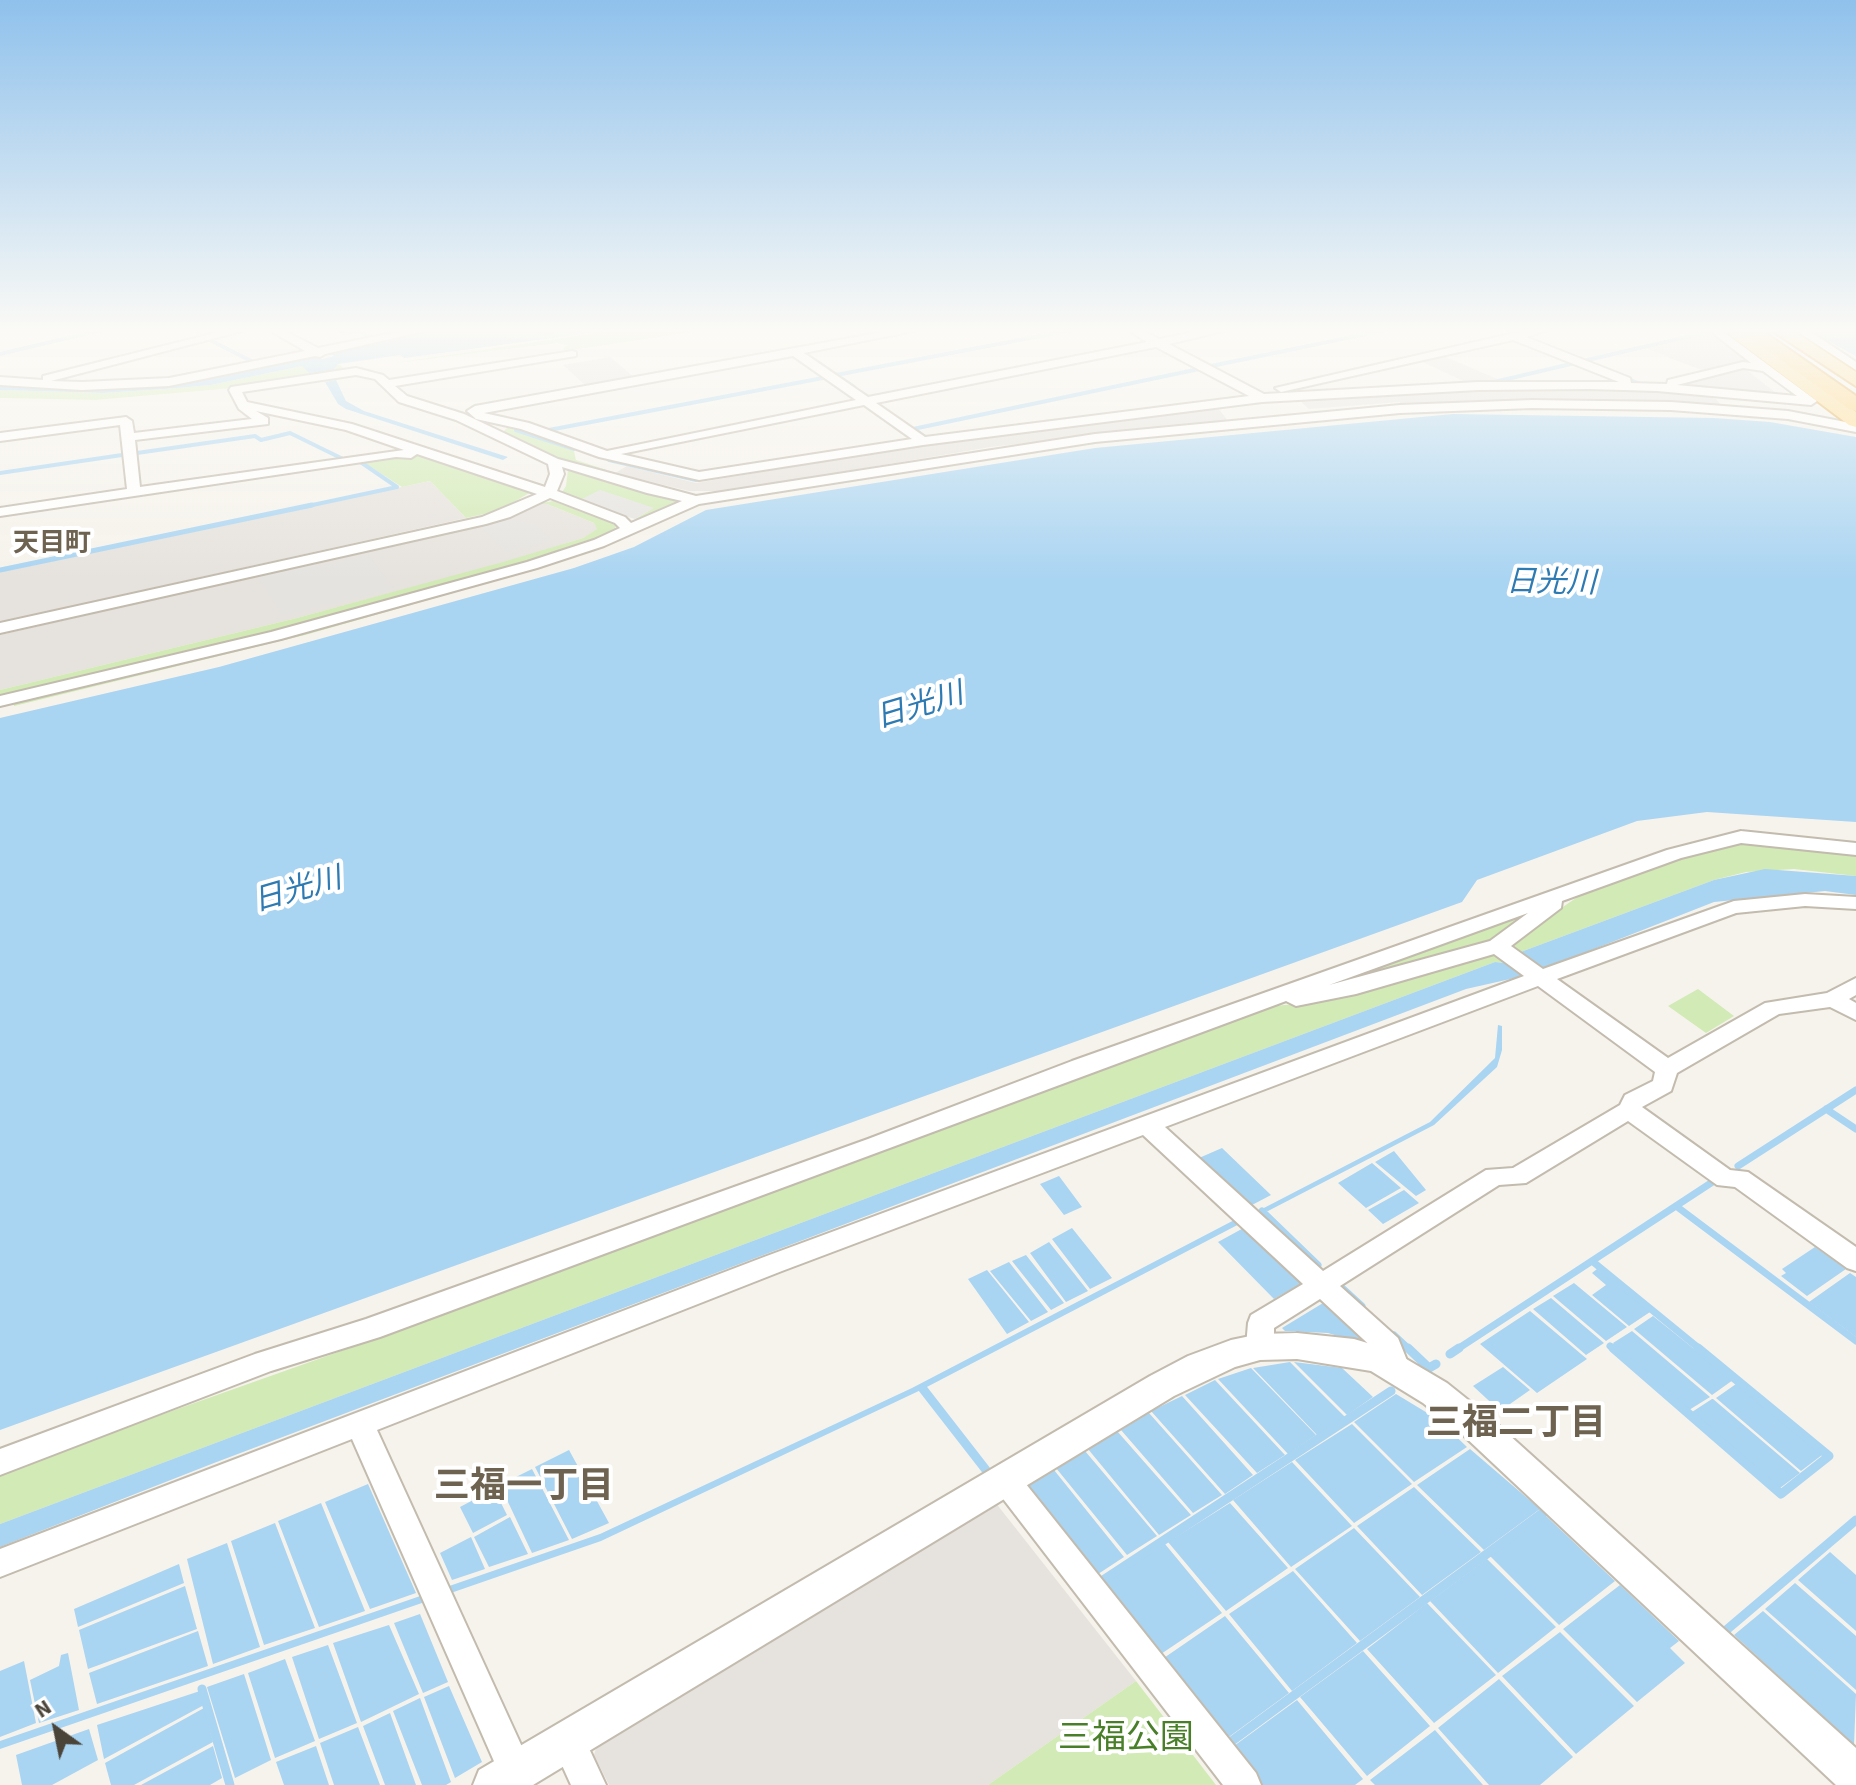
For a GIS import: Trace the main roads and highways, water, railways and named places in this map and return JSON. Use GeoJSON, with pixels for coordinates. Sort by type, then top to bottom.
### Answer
{"type":"FeatureCollection","features":[{"type":"Feature","properties":{"kind":"water"},"geometry":{"type":"Polygon","coordinates":[[[359,413],[371,413],[508,457],[503,460],[359,413]]]}},
{"type":"Feature","properties":{"kind":"water","name":"日光川"},"geometry":{"type":"Polygon","coordinates":[[[1453,414],[1714,418],[1770,422],[1856,437],[1856,822],[1707,812],[1637,821],[1477,880],[1462,902],[0,1430],[0,718],[219,667],[574,568],[634,547],[706,510],[1095,448],[1453,414]]]}},
{"type":"Feature","properties":{"kind":"water"},"geometry":{"type":"Polygon","coordinates":[[[1765,869],[1856,876],[1856,895],[1825,891],[1714,902],[1528,975],[1466,989],[0,1547],[0,1524],[1495,962],[1514,964],[1518,953],[1714,880],[1765,869]]]}},
{"type":"Feature","properties":{"kind":"water"},"geometry":{"type":"Polygon","coordinates":[[[1498,1025],[1502,1026],[1502,1050],[1497,1067],[1434,1125],[1268,1211],[1260,1210],[1430,1122],[1495,1058],[1498,1025]]]}},
{"type":"Feature","properties":{"kind":"water"},"geometry":{"type":"Polygon","coordinates":[[[1222,1148],[1271,1195],[1252,1205],[1199,1158],[1222,1148]]]}},
{"type":"Feature","properties":{"kind":"water"},"geometry":{"type":"Polygon","coordinates":[[[1394,1151],[1426,1190],[1416,1196],[1375,1162],[1394,1151]]]}},
{"type":"Feature","properties":{"kind":"water"},"geometry":{"type":"Polygon","coordinates":[[[1372,1163],[1401,1188],[1366,1208],[1338,1183],[1372,1163]]]}},
{"type":"Feature","properties":{"kind":"water"},"geometry":{"type":"Polygon","coordinates":[[[1059,1176],[1082,1207],[1064,1215],[1040,1184],[1059,1176]]]}},
{"type":"Feature","properties":{"kind":"water"},"geometry":{"type":"Polygon","coordinates":[[[1404,1190],[1419,1203],[1383,1224],[1368,1210],[1404,1190]]]}},
{"type":"Feature","properties":{"kind":"water"},"geometry":{"type":"Polygon","coordinates":[[[1242,1216],[1247,1220],[923,1389],[601,1541],[0,1749],[0,1741],[600,1534],[912,1388],[1242,1216]]]}},
{"type":"Feature","properties":{"kind":"water"},"geometry":{"type":"Polygon","coordinates":[[[1249,1225],[1302,1283],[1274,1299],[1218,1242],[1249,1225]]]}},
{"type":"Feature","properties":{"kind":"water"},"geometry":{"type":"Polygon","coordinates":[[[1072,1228],[1112,1278],[1090,1289],[1052,1239],[1072,1228]]]}},
{"type":"Feature","properties":{"kind":"water"},"geometry":{"type":"Polygon","coordinates":[[[1049,1242],[1088,1291],[1066,1302],[1030,1253],[1049,1242]]]}},
{"type":"Feature","properties":{"kind":"water"},"geometry":{"type":"Polygon","coordinates":[[[1815,1247],[1846,1269],[1807,1296],[1781,1276],[1786,1273],[1782,1269],[1815,1247]]]}},
{"type":"Feature","properties":{"kind":"water"},"geometry":{"type":"Polygon","coordinates":[[[1026,1255],[1064,1303],[1051,1310],[1012,1261],[1026,1255]]]}},
{"type":"Feature","properties":{"kind":"water"},"geometry":{"type":"Polygon","coordinates":[[[1009,1262],[1048,1312],[1031,1321],[990,1271],[1009,1262]]]}},
{"type":"Feature","properties":{"kind":"water"},"geometry":{"type":"Polygon","coordinates":[[[1597,1269],[1650,1312],[1629,1326],[1592,1295],[1606,1285],[1592,1273],[1597,1269]]]}},
{"type":"Feature","properties":{"kind":"water"},"geometry":{"type":"Polygon","coordinates":[[[987,1270],[1029,1322],[1007,1334],[968,1279],[987,1270]]]}},
{"type":"Feature","properties":{"kind":"water"},"geometry":{"type":"Polygon","coordinates":[[[1850,1273],[1856,1277],[1856,1337],[1809,1302],[1850,1273]]]}},
{"type":"Feature","properties":{"kind":"water"},"geometry":{"type":"Polygon","coordinates":[[[1574,1283],[1627,1327],[1606,1341],[1553,1296],[1574,1283]]]}},
{"type":"Feature","properties":{"kind":"water"},"geometry":{"type":"Polygon","coordinates":[[[1551,1298],[1604,1343],[1586,1355],[1533,1309],[1551,1298]]]}},
{"type":"Feature","properties":{"kind":"water"},"geometry":{"type":"Polygon","coordinates":[[[1328,1300],[1373,1343],[1368,1345],[1328,1333],[1285,1331],[1282,1328],[1328,1300]]]}},
{"type":"Feature","properties":{"kind":"water"},"geometry":{"type":"Polygon","coordinates":[[[1530,1311],[1587,1359],[1537,1393],[1480,1344],[1530,1311]]]}},
{"type":"Feature","properties":{"kind":"water"},"geometry":{"type":"Polygon","coordinates":[[[1653,1316],[1733,1380],[1712,1395],[1634,1329],[1653,1316]]]}},
{"type":"Feature","properties":{"kind":"water"},"geometry":{"type":"Polygon","coordinates":[[[1632,1331],[1710,1397],[1689,1410],[1613,1343],[1632,1331]]]}},
{"type":"Feature","properties":{"kind":"water"},"geometry":{"type":"Polygon","coordinates":[[[1290,1362],[1345,1417],[1317,1435],[1253,1368],[1290,1362]]]}},
{"type":"Feature","properties":{"kind":"water"},"geometry":{"type":"Polygon","coordinates":[[[1294,1362],[1342,1368],[1373,1397],[1347,1415],[1294,1362]]]}},
{"type":"Feature","properties":{"kind":"water"},"geometry":{"type":"Polygon","coordinates":[[[1503,1367],[1530,1390],[1500,1411],[1473,1386],[1503,1367]]]}},
{"type":"Feature","properties":{"kind":"water"},"geometry":{"type":"Polygon","coordinates":[[[1251,1368],[1316,1435],[1288,1454],[1218,1379],[1251,1368]]]}},
{"type":"Feature","properties":{"kind":"water"},"geometry":{"type":"Polygon","coordinates":[[[1215,1380],[1285,1455],[1257,1473],[1185,1395],[1215,1380]]]}},
{"type":"Feature","properties":{"kind":"water"},"geometry":{"type":"Polygon","coordinates":[[[1736,1384],[1822,1455],[1801,1471],[1716,1398],[1736,1384]]]}},
{"type":"Feature","properties":{"kind":"water"},"geometry":{"type":"Polygon","coordinates":[[[1396,1394],[1439,1420],[1467,1447],[1414,1482],[1354,1422],[1396,1394]]]}},
{"type":"Feature","properties":{"kind":"water"},"geometry":{"type":"Polygon","coordinates":[[[1182,1396],[1253,1475],[1225,1494],[1151,1411],[1182,1396]]]}},
{"type":"Feature","properties":{"kind":"water"},"geometry":{"type":"Polygon","coordinates":[[[1713,1399],[1800,1473],[1780,1488],[1692,1412],[1713,1399]]]}},
{"type":"Feature","properties":{"kind":"water"},"geometry":{"type":"Polygon","coordinates":[[[1149,1413],[1222,1495],[1193,1513],[1121,1430],[1149,1413]]]}},
{"type":"Feature","properties":{"kind":"water"},"geometry":{"type":"Polygon","coordinates":[[[1352,1424],[1412,1484],[1354,1523],[1295,1460],[1352,1424]]]}},
{"type":"Feature","properties":{"kind":"water"},"geometry":{"type":"Polygon","coordinates":[[[1117,1431],[1191,1515],[1159,1535],[1088,1449],[1117,1431]]]}},
{"type":"Feature","properties":{"kind":"water"},"geometry":{"type":"Polygon","coordinates":[[[1470,1449],[1540,1509],[1484,1550],[1417,1485],[1470,1449]]]}},
{"type":"Feature","properties":{"kind":"water"},"geometry":{"type":"Polygon","coordinates":[[[569,1450],[609,1523],[572,1539],[535,1467],[569,1450]]]}},
{"type":"Feature","properties":{"kind":"water"},"geometry":{"type":"Polygon","coordinates":[[[1085,1451],[1157,1536],[1127,1555],[1056,1468],[1085,1451]]]}},
{"type":"Feature","properties":{"kind":"water"},"geometry":{"type":"Polygon","coordinates":[[[1292,1462],[1352,1526],[1291,1567],[1233,1500],[1292,1462]]]}},
{"type":"Feature","properties":{"kind":"water"},"geometry":{"type":"Polygon","coordinates":[[[532,1469],[569,1540],[532,1553],[500,1485],[532,1469]]]}},
{"type":"Feature","properties":{"kind":"water"},"geometry":{"type":"Polygon","coordinates":[[[1054,1470],[1124,1557],[1092,1578],[1022,1488],[1054,1470]]]}},
{"type":"Feature","properties":{"kind":"water"},"geometry":{"type":"Polygon","coordinates":[[[368,1484],[416,1593],[370,1609],[325,1502],[368,1484]]]}},
{"type":"Feature","properties":{"kind":"water"},"geometry":{"type":"Polygon","coordinates":[[[1414,1487],[1481,1552],[1422,1595],[1357,1526],[1414,1487]]]}},
{"type":"Feature","properties":{"kind":"water"},"geometry":{"type":"Polygon","coordinates":[[[494,1489],[507,1515],[473,1533],[460,1507],[494,1489]]]}},
{"type":"Feature","properties":{"kind":"water"},"geometry":{"type":"Polygon","coordinates":[[[321,1503],[365,1611],[319,1627],[278,1521],[321,1503]]]}},
{"type":"Feature","properties":{"kind":"water"},"geometry":{"type":"Polygon","coordinates":[[[1230,1503],[1288,1568],[1226,1611],[1168,1542],[1230,1503]]]}},
{"type":"Feature","properties":{"kind":"water"},"geometry":{"type":"Polygon","coordinates":[[[1545,1515],[1615,1581],[1559,1625],[1490,1556],[1545,1515]]]}},
{"type":"Feature","properties":{"kind":"water"},"geometry":{"type":"Polygon","coordinates":[[[510,1517],[528,1554],[489,1567],[474,1537],[510,1517]]]}},
{"type":"Feature","properties":{"kind":"water"},"geometry":{"type":"Polygon","coordinates":[[[275,1523],[315,1628],[264,1645],[231,1541],[275,1523]]]}},
{"type":"Feature","properties":{"kind":"water"},"geometry":{"type":"Polygon","coordinates":[[[1354,1528],[1420,1597],[1360,1641],[1295,1569],[1354,1528]]]}},
{"type":"Feature","properties":{"kind":"water"},"geometry":{"type":"Polygon","coordinates":[[[471,1537],[485,1569],[452,1580],[440,1553],[471,1537]]]}},
{"type":"Feature","properties":{"kind":"water"},"geometry":{"type":"Polygon","coordinates":[[[227,1543],[260,1647],[213,1664],[187,1559],[227,1543]]]}},
{"type":"Feature","properties":{"kind":"water"},"geometry":{"type":"Polygon","coordinates":[[[1165,1544],[1222,1613],[1155,1658],[1099,1586],[1165,1544]]]}},
{"type":"Feature","properties":{"kind":"water"},"geometry":{"type":"Polygon","coordinates":[[[1830,1552],[1856,1575],[1856,1631],[1798,1580],[1830,1552]]]}},
{"type":"Feature","properties":{"kind":"water"},"geometry":{"type":"Polygon","coordinates":[[[1487,1559],[1556,1627],[1498,1673],[1430,1601],[1487,1559]]]}},
{"type":"Feature","properties":{"kind":"water"},"geometry":{"type":"Polygon","coordinates":[[[179,1564],[184,1583],[78,1627],[74,1609],[179,1564]]]}},
{"type":"Feature","properties":{"kind":"water"},"geometry":{"type":"Polygon","coordinates":[[[1293,1571],[1357,1643],[1292,1691],[1229,1614],[1293,1571]]]}},
{"type":"Feature","properties":{"kind":"water"},"geometry":{"type":"Polygon","coordinates":[[[1795,1583],[1856,1636],[1856,1690],[1765,1609],[1795,1583]]]}},
{"type":"Feature","properties":{"kind":"water"},"geometry":{"type":"Polygon","coordinates":[[[1620,1585],[1679,1641],[1670,1648],[1685,1663],[1637,1702],[1563,1629],[1620,1585]]]}},
{"type":"Feature","properties":{"kind":"water"},"geometry":{"type":"Polygon","coordinates":[[[185,1586],[197,1629],[88,1669],[79,1630],[185,1586]]]}},
{"type":"Feature","properties":{"kind":"water"},"geometry":{"type":"Polygon","coordinates":[[[1427,1603],[1496,1675],[1434,1723],[1367,1649],[1427,1603]]]}},
{"type":"Feature","properties":{"kind":"water"},"geometry":{"type":"Polygon","coordinates":[[[1763,1611],[1856,1694],[1854,1745],[1734,1635],[1763,1611]]]}},
{"type":"Feature","properties":{"kind":"water"},"geometry":{"type":"Polygon","coordinates":[[[420,1614],[448,1682],[423,1693],[394,1623],[420,1614]]]}},
{"type":"Feature","properties":{"kind":"water"},"geometry":{"type":"Polygon","coordinates":[[[1225,1616],[1289,1693],[1222,1742],[1158,1662],[1225,1616]]]}},
{"type":"Feature","properties":{"kind":"water"},"geometry":{"type":"Polygon","coordinates":[[[389,1625],[419,1694],[361,1722],[333,1643],[389,1625]]]}},
{"type":"Feature","properties":{"kind":"water"},"geometry":{"type":"Polygon","coordinates":[[[198,1631],[208,1666],[97,1704],[89,1673],[198,1631]]]}},
{"type":"Feature","properties":{"kind":"water"},"geometry":{"type":"Polygon","coordinates":[[[1560,1632],[1634,1706],[1576,1754],[1502,1676],[1560,1632]]]}},
{"type":"Feature","properties":{"kind":"water"},"geometry":{"type":"Polygon","coordinates":[[[328,1645],[357,1723],[319,1739],[292,1657],[328,1645]]]}},
{"type":"Feature","properties":{"kind":"water"},"geometry":{"type":"Polygon","coordinates":[[[1363,1651],[1430,1726],[1367,1776],[1300,1697],[1363,1651]]]}},
{"type":"Feature","properties":{"kind":"water"},"geometry":{"type":"Polygon","coordinates":[[[68,1653],[79,1710],[39,1723],[30,1680],[59,1666],[61,1655],[68,1653]]]}},
{"type":"Feature","properties":{"kind":"water"},"geometry":{"type":"Polygon","coordinates":[[[285,1659],[315,1741],[275,1758],[248,1673],[285,1659]]]}},
{"type":"Feature","properties":{"kind":"water"},"geometry":{"type":"Polygon","coordinates":[[[24,1661],[36,1723],[0,1737],[0,1671],[24,1661]]]}},
{"type":"Feature","properties":{"kind":"water"},"geometry":{"type":"Polygon","coordinates":[[[244,1674],[271,1760],[235,1778],[207,1687],[244,1674]]]}},
{"type":"Feature","properties":{"kind":"water"},"geometry":{"type":"Polygon","coordinates":[[[1499,1679],[1573,1757],[1540,1785],[1489,1785],[1438,1728],[1499,1679]]]}},
{"type":"Feature","properties":{"kind":"water"},"geometry":{"type":"Polygon","coordinates":[[[449,1686],[482,1762],[455,1778],[424,1697],[449,1686]]]}},
{"type":"Feature","properties":{"kind":"water"},"geometry":{"type":"Polygon","coordinates":[[[200,1691],[204,1705],[104,1759],[97,1725],[200,1691]]]}},
{"type":"Feature","properties":{"kind":"water"},"geometry":{"type":"Polygon","coordinates":[[[420,1698],[451,1782],[446,1785],[422,1785],[393,1711],[420,1698]]]}},
{"type":"Feature","properties":{"kind":"water"},"geometry":{"type":"Polygon","coordinates":[[[1297,1700],[1363,1779],[1355,1785],[1254,1785],[1227,1751],[1297,1700]]]}},
{"type":"Feature","properties":{"kind":"water"},"geometry":{"type":"Polygon","coordinates":[[[204,1708],[213,1742],[134,1785],[111,1785],[105,1763],[204,1708]]]}},
{"type":"Feature","properties":{"kind":"water"},"geometry":{"type":"Polygon","coordinates":[[[390,1713],[416,1785],[385,1785],[363,1726],[390,1713]]]}},
{"type":"Feature","properties":{"kind":"water"},"geometry":{"type":"Polygon","coordinates":[[[358,1727],[380,1785],[334,1785],[320,1743],[358,1727]]]}},
{"type":"Feature","properties":{"kind":"water"},"geometry":{"type":"Polygon","coordinates":[[[89,1729],[98,1760],[52,1785],[22,1785],[16,1755],[89,1729]]]}},
{"type":"Feature","properties":{"kind":"water"},"geometry":{"type":"Polygon","coordinates":[[[1435,1730],[1483,1785],[1375,1785],[1370,1780],[1435,1730]]]}},
{"type":"Feature","properties":{"kind":"water"},"geometry":{"type":"Polygon","coordinates":[[[213,1746],[222,1778],[210,1785],[141,1785],[213,1746]]]}},
{"type":"Feature","properties":{"kind":"water"},"geometry":{"type":"Polygon","coordinates":[[[316,1746],[329,1785],[284,1785],[276,1762],[316,1746]]]}},
{"type":"Feature","properties":{"kind":"waterway"},"geometry":{"type":"LineString","coordinates":[[549,430],[637,413]]}},
{"type":"Feature","properties":{"kind":"waterway"},"geometry":{"type":"LineString","coordinates":[[913,429],[988,413]]}},
{"type":"Feature","properties":{"kind":"waterway"},"geometry":{"type":"LineString","coordinates":[[516,430],[574,449]]}},
{"type":"Feature","properties":{"kind":"waterway"},"geometry":{"type":"LineString","coordinates":[[915,430],[925,437]]}},
{"type":"Feature","properties":{"kind":"waterway"},"geometry":{"type":"LineString","coordinates":[[137,453],[255,436],[261,440],[290,433],[343,459]]}},
{"type":"Feature","properties":{"kind":"waterway"},"geometry":{"type":"LineString","coordinates":[[0,473],[122,455]]}},
{"type":"Feature","properties":{"kind":"waterway"},"geometry":{"type":"LineString","coordinates":[[609,460],[696,480]]}},
{"type":"Feature","properties":{"kind":"waterway"},"geometry":{"type":"LineString","coordinates":[[303,507],[397,487],[359,461]]}},
{"type":"Feature","properties":{"kind":"waterway"},"geometry":{"type":"LineString","coordinates":[[0,570],[312,505]]}},
{"type":"Feature","properties":{"kind":"waterway"},"geometry":{"type":"LineString","coordinates":[[1826,1109],[1856,1090]]}},
{"type":"Feature","properties":{"kind":"waterway"},"geometry":{"type":"LineString","coordinates":[[1738,1166],[1826,1109]]}},
{"type":"Feature","properties":{"kind":"waterway"},"geometry":{"type":"LineString","coordinates":[[1826,1109],[1856,1129]]}},
{"type":"Feature","properties":{"kind":"waterway"},"geometry":{"type":"LineString","coordinates":[[1456,1350],[1714,1181]]}},
{"type":"Feature","properties":{"kind":"waterway"},"geometry":{"type":"LineString","coordinates":[[1676,1206],[1856,1341]]}},
{"type":"Feature","properties":{"kind":"waterway"},"geometry":{"type":"LineString","coordinates":[[1262,1211],[1318,1265]]}},
{"type":"Feature","properties":{"kind":"waterway"},"geometry":{"type":"LineString","coordinates":[[1592,1261],[1701,1350]]}},
{"type":"Feature","properties":{"kind":"waterway"},"geometry":{"type":"LineString","coordinates":[[1338,1284],[1362,1306]]}},
{"type":"Feature","properties":{"kind":"waterway"},"geometry":{"type":"LineString","coordinates":[[1394,1335],[1410,1350]]}},
{"type":"Feature","properties":{"kind":"waterway"},"geometry":{"type":"LineString","coordinates":[[1610,1346],[1615,1350]]}},
{"type":"Feature","properties":{"kind":"waterway"},"geometry":{"type":"LineString","coordinates":[[1408,1348],[1429,1368],[1436,1364]]}},
{"type":"Feature","properties":{"kind":"waterway"},"geometry":{"type":"LineString","coordinates":[[1613,1348],[1781,1494],[1829,1456],[1698,1348]]}},
{"type":"Feature","properties":{"kind":"waterway"},"geometry":{"type":"LineString","coordinates":[[1450,1354],[1456,1350]]}},
{"type":"Feature","properties":{"kind":"waterway"},"geometry":{"type":"LineString","coordinates":[[923,1389],[986,1470]]}},
{"type":"Feature","properties":{"kind":"waterway"},"geometry":{"type":"LineString","coordinates":[[1097,1584],[1391,1391]]}},
{"type":"Feature","properties":{"kind":"waterway"},"geometry":{"type":"LineString","coordinates":[[1225,1746],[1544,1512]]}},
{"type":"Feature","properties":{"kind":"waterway"},"geometry":{"type":"LineString","coordinates":[[1724,1632],[1856,1520]]}},
{"type":"Feature","properties":{"kind":"waterway"},"geometry":{"type":"LineString","coordinates":[[202,1689],[230,1785]]}},
{"type":"Feature","properties":{"kind":"district","name":"天目町"},"geometry":{"type":"Point","coordinates":[52,545]}},
{"type":"Feature","properties":{"kind":"district","name":"三福二丁目"},"geometry":{"type":"Point","coordinates":[1516,1426]}},
{"type":"Feature","properties":{"kind":"district","name":"三福一丁目"},"geometry":{"type":"Point","coordinates":[524,1489]}},
{"type":"Feature","properties":{"kind":"park label","name":"三福公園"},"geometry":{"type":"Point","coordinates":[1126,1741]}}]}
